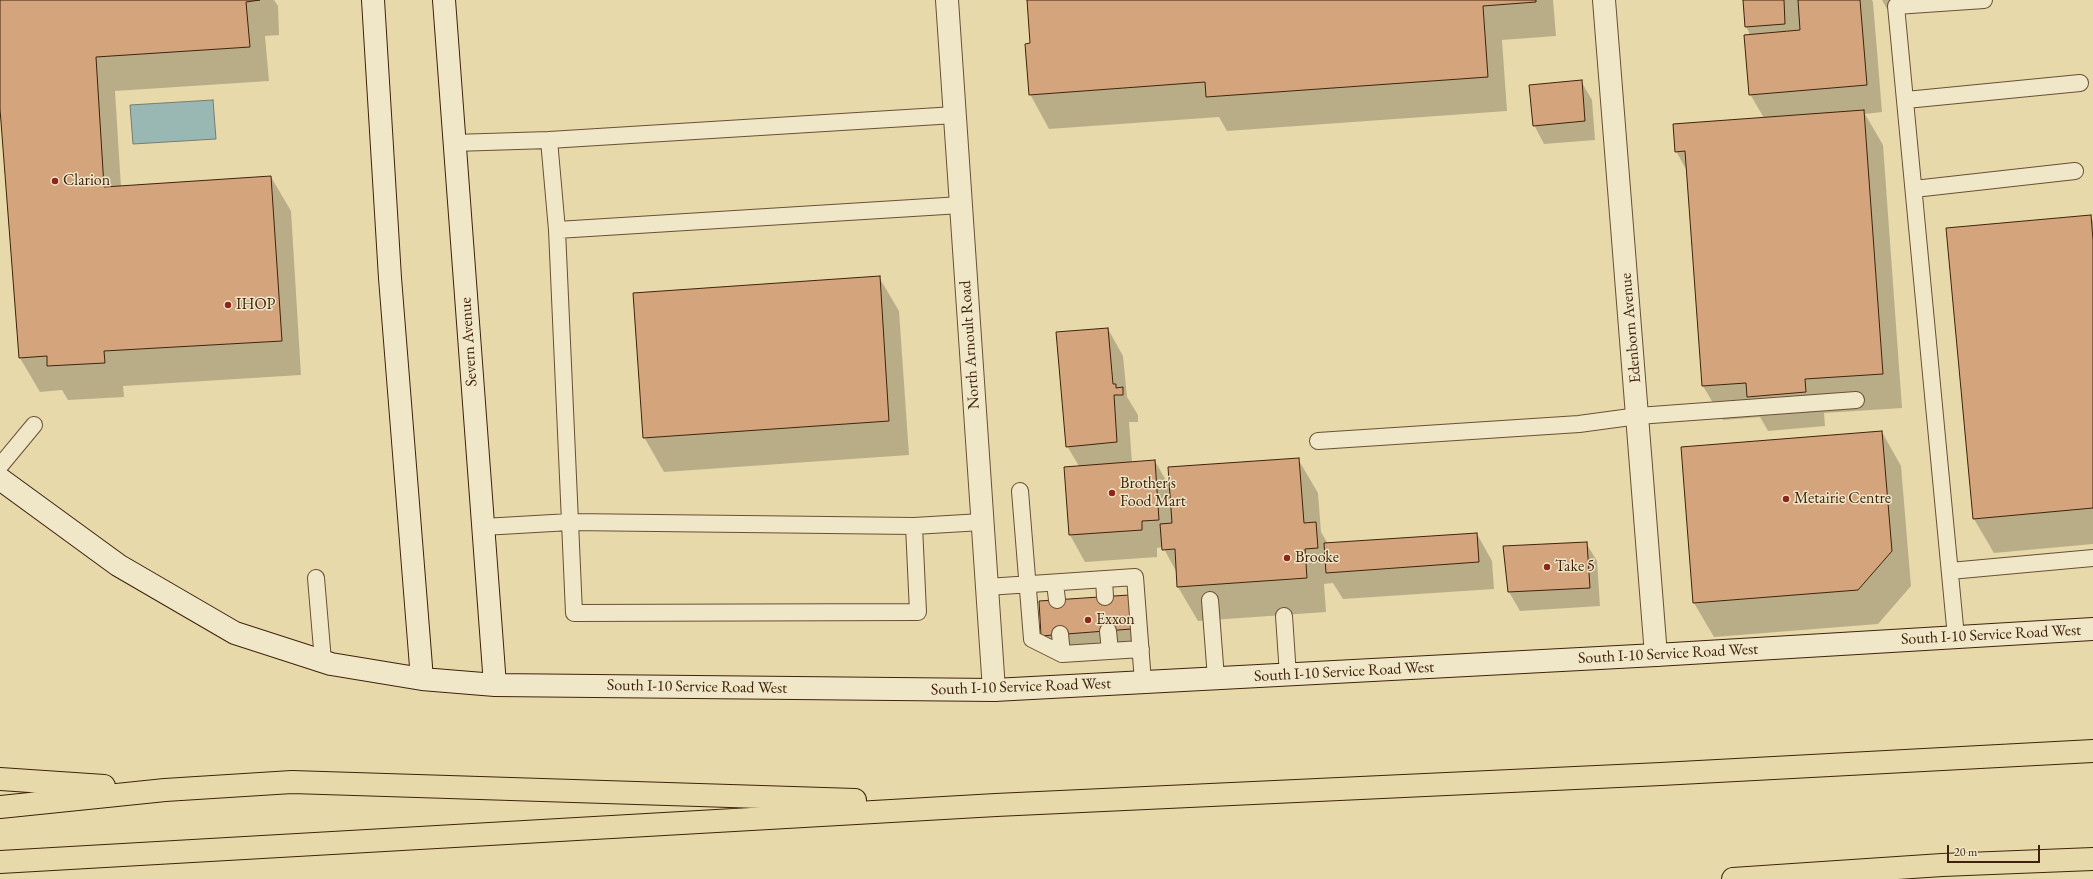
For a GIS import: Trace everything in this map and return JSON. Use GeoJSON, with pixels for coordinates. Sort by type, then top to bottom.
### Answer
{"type":"FeatureCollection","features":[{"type":"Feature","properties":{"kind":"highway"},"geometry":{"type":"LineString","coordinates":[[0,862],[996,805],[1637,775],[2093,751]]}},
{"type":"Feature","properties":{"kind":"highway"},"geometry":{"type":"LineString","coordinates":[[0,778],[165,790]]}},
{"type":"Feature","properties":{"kind":"highway"},"geometry":{"type":"LineString","coordinates":[[0,807],[165,790],[292,782],[996,805]]}},
{"type":"Feature","properties":{"kind":"highway"},"geometry":{"type":"LineString","coordinates":[[1733,879],[1942,865],[2093,859]]}},
{"type":"Feature","properties":{"kind":"street"},"geometry":{"type":"LineString","coordinates":[[373,0],[390,278],[422,680]]}},
{"type":"Feature","properties":{"kind":"street","name":"Severn Avenue"},"geometry":{"type":"LineString","coordinates":[[444,0],[495,685]]}},
{"type":"Feature","properties":{"kind":"street","name":"North Arnoult Road"},"geometry":{"type":"LineString","coordinates":[[947,0],[994,690]]}},
{"type":"Feature","properties":{"kind":"street","name":"Edenborn Avenue"},"geometry":{"type":"LineString","coordinates":[[1604,0],[1656,655]]}},
{"type":"Feature","properties":{"kind":"street","name":"South I-10 Service Road West"},"geometry":{"type":"LineString","coordinates":[[0,479],[118,566],[235,633],[323,661],[422,680],[495,685],[994,690],[1656,655],[2093,629]]}},
{"type":"Feature","properties":{"kind":"lane"},"geometry":{"type":"LineString","coordinates":[[1956,637],[1896,6],[1984,0]]}},
{"type":"Feature","properties":{"kind":"lane"},"geometry":{"type":"LineString","coordinates":[[1906,100],[2080,83]]}},
{"type":"Feature","properties":{"kind":"lane"},"geometry":{"type":"LineString","coordinates":[[454,143],[549,140],[955,116]]}},
{"type":"Feature","properties":{"kind":"lane"},"geometry":{"type":"LineString","coordinates":[[549,140],[556,230],[574,613],[918,612],[914,526]]}},
{"type":"Feature","properties":{"kind":"lane"},"geometry":{"type":"LineString","coordinates":[[1914,189],[2075,171]]}},
{"type":"Feature","properties":{"kind":"lane"},"geometry":{"type":"LineString","coordinates":[[556,230],[960,206]]}},
{"type":"Feature","properties":{"kind":"lane"},"geometry":{"type":"LineString","coordinates":[[1318,441],[1579,424],[1638,416],[1856,400]]}},
{"type":"Feature","properties":{"kind":"lane"},"geometry":{"type":"LineString","coordinates":[[0,466],[34,425]]}},
{"type":"Feature","properties":{"kind":"lane"},"geometry":{"type":"LineString","coordinates":[[1020,491],[1032,639],[1062,654],[1141,649]]}},
{"type":"Feature","properties":{"kind":"lane"},"geometry":{"type":"LineString","coordinates":[[483,527],[570,522],[914,526],[982,522]]}},
{"type":"Feature","properties":{"kind":"lane"},"geometry":{"type":"LineString","coordinates":[[1950,571],[2093,558]]}},
{"type":"Feature","properties":{"kind":"lane"},"geometry":{"type":"LineString","coordinates":[[987,587],[1135,577],[1143,682]]}},
{"type":"Feature","properties":{"kind":"lane"},"geometry":{"type":"LineString","coordinates":[[316,578],[323,661]]}},
{"type":"Feature","properties":{"kind":"lane"},"geometry":{"type":"LineString","coordinates":[[1104,579],[1105,597]]}},
{"type":"Feature","properties":{"kind":"lane"},"geometry":{"type":"LineString","coordinates":[[1055,583],[1057,600]]}},
{"type":"Feature","properties":{"kind":"lane"},"geometry":{"type":"LineString","coordinates":[[1210,600],[1216,678]]}},
{"type":"Feature","properties":{"kind":"lane"},"geometry":{"type":"LineString","coordinates":[[1284,616],[1288,675]]}},
{"type":"Feature","properties":{"kind":"lane"},"geometry":{"type":"LineString","coordinates":[[1108,631],[1110,651]]}},
{"type":"Feature","properties":{"kind":"lane"},"geometry":{"type":"LineString","coordinates":[[1060,634],[1062,654]]}},
{"type":"Feature","properties":{"kind":"water"},"geometry":{"type":"Polygon","coordinates":[[[213,100],[216,139],[133,144],[130,105],[213,100]]]}},
{"type":"Feature","properties":{"kind":"building","name":"Clarion"},"geometry":{"type":"Polygon","coordinates":[[[0,0],[260,0],[246,2],[250,47],[96,57],[104,187],[271,176],[282,341],[104,351],[105,363],[47,366],[47,356],[19,358],[0,109],[0,0]]]}},
{"type":"Feature","properties":{"kind":"building"},"geometry":{"type":"Polygon","coordinates":[[[1027,0],[1536,0],[1536,2],[1483,6],[1488,77],[1206,97],[1205,82],[1029,95],[1025,44],[1030,43],[1027,0]]]}},
{"type":"Feature","properties":{"kind":"building"},"geometry":{"type":"Polygon","coordinates":[[[1743,0],[1784,0],[1785,24],[1745,27],[1743,0]]]}},
{"type":"Feature","properties":{"kind":"building"},"geometry":{"type":"Polygon","coordinates":[[[1798,0],[1860,0],[1867,85],[1749,95],[1744,35],[1800,30],[1798,0]]]}},
{"type":"Feature","properties":{"kind":"building"},"geometry":{"type":"Polygon","coordinates":[[[1582,80],[1585,121],[1533,126],[1529,85],[1582,80]]]}},
{"type":"Feature","properties":{"kind":"building"},"geometry":{"type":"Polygon","coordinates":[[[1864,110],[1883,374],[1805,379],[1806,392],[1747,397],[1746,383],[1702,386],[1685,151],[1675,152],[1673,124],[1864,110]]]}},
{"type":"Feature","properties":{"kind":"building"},"geometry":{"type":"Polygon","coordinates":[[[2091,215],[2093,240],[2093,508],[1973,519],[1946,228],[2091,215]]]}},
{"type":"Feature","properties":{"kind":"building"},"geometry":{"type":"Polygon","coordinates":[[[880,276],[889,421],[643,438],[633,293],[880,276]]]}},
{"type":"Feature","properties":{"kind":"building"},"geometry":{"type":"Polygon","coordinates":[[[1108,328],[1113,384],[1116,384],[1116,388],[1123,387],[1123,395],[1114,395],[1117,442],[1066,447],[1056,332],[1108,328]]]}},
{"type":"Feature","properties":{"kind":"building","name":"Metairie Centre"},"geometry":{"type":"Polygon","coordinates":[[[1882,431],[1892,551],[1858,590],[1693,603],[1681,447],[1882,431]]]}},
{"type":"Feature","properties":{"kind":"building"},"geometry":{"type":"Polygon","coordinates":[[[1299,458],[1304,523],[1316,522],[1318,548],[1305,549],[1307,578],[1177,587],[1175,549],[1162,550],[1160,524],[1172,523],[1168,467],[1299,458]]]}},
{"type":"Feature","properties":{"kind":"building","name":"Brother's Food Mart"},"geometry":{"type":"Polygon","coordinates":[[[1155,460],[1159,520],[1142,521],[1142,530],[1069,535],[1064,467],[1155,460]]]}},
{"type":"Feature","properties":{"kind":"building"},"geometry":{"type":"Polygon","coordinates":[[[1477,533],[1479,562],[1326,573],[1324,543],[1477,533]]]}},
{"type":"Feature","properties":{"kind":"building","name":"Take 5"},"geometry":{"type":"Polygon","coordinates":[[[1587,542],[1590,588],[1508,592],[1503,546],[1587,542]]]}},
{"type":"Feature","properties":{"kind":"building"},"geometry":{"type":"Polygon","coordinates":[[[1129,595],[1131,629],[1041,636],[1039,601],[1129,595]]]}},
{"type":"Feature","properties":{"kind":"place","name":"Clarion"},"geometry":{"type":"Point","coordinates":[55,181]}},
{"type":"Feature","properties":{"kind":"place","name":"IHOP"},"geometry":{"type":"Point","coordinates":[228,305]}},
{"type":"Feature","properties":{"kind":"place","name":"Brother's Food Mart"},"geometry":{"type":"Point","coordinates":[1112,493]}},
{"type":"Feature","properties":{"kind":"place","name":"Metairie Centre"},"geometry":{"type":"Point","coordinates":[1786,499]}},
{"type":"Feature","properties":{"kind":"place","name":"Brooke"},"geometry":{"type":"Point","coordinates":[1287,558]}},
{"type":"Feature","properties":{"kind":"place","name":"Take 5"},"geometry":{"type":"Point","coordinates":[1547,567]}},
{"type":"Feature","properties":{"kind":"place","name":"Exxon"},"geometry":{"type":"Point","coordinates":[1088,620]}}]}
